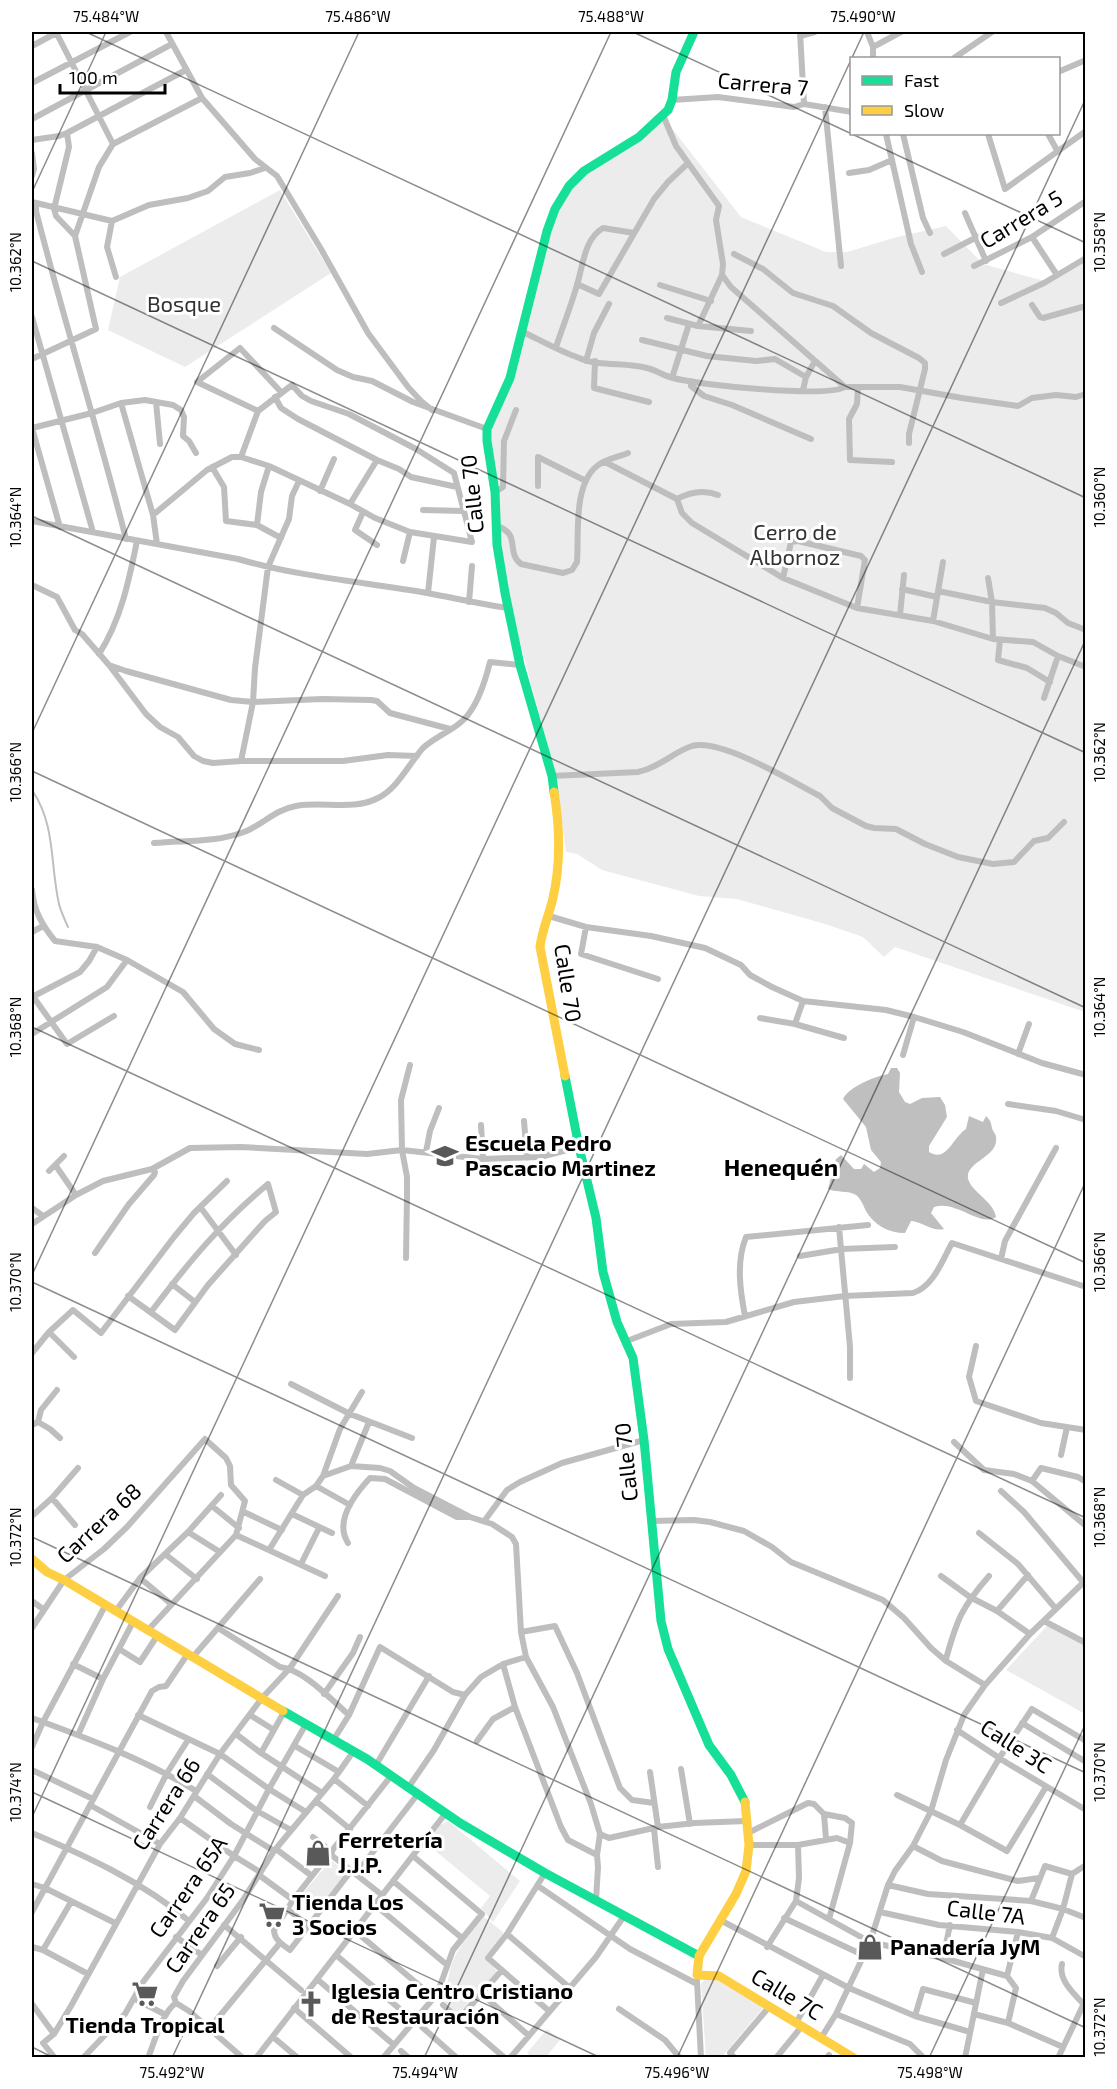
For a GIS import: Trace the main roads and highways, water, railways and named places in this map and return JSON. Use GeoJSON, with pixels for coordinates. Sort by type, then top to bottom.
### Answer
{"type":"FeatureCollection","features":[{"type":"Feature","properties":{"kind":"waterway"},"geometry":{"type":"LineString","coordinates":[[32,790],[40,803],[49,831],[56,889],[68,927]]}},
{"type":"Feature","properties":{"kind":"place","name":"Escuela Pedro Pascacio Martinez"},"geometry":{"type":"Point","coordinates":[445,1156]}},
{"type":"Feature","properties":{"kind":"place","name":"Ferretería J.J.P."},"geometry":{"type":"Point","coordinates":[318,1853]}},
{"type":"Feature","properties":{"kind":"place","name":"Tienda Los 3 Socios"},"geometry":{"type":"Point","coordinates":[272,1915]}},
{"type":"Feature","properties":{"kind":"place","name":"Panadería JyM"},"geometry":{"type":"Point","coordinates":[870,1947]}},
{"type":"Feature","properties":{"kind":"place","name":"Tienda Tropical"},"geometry":{"type":"Point","coordinates":[145,1994]}},
{"type":"Feature","properties":{"kind":"place","name":"Iglesia Centro Cristiano de Restauración"},"geometry":{"type":"Point","coordinates":[311,2004]}},
{"type":"Feature","properties":{"kind":"district","name":"Henequén"},"geometry":{"type":"Point","coordinates":[781,1168]}},
{"type":"Feature","properties":{"kind":"park label","name":"Bosque"},"geometry":{"type":"Point","coordinates":[184,304]}},
{"type":"Feature","properties":{"kind":"park label","name":"Cerro de Albornoz"},"geometry":{"type":"Point","coordinates":[795,544]}}]}
